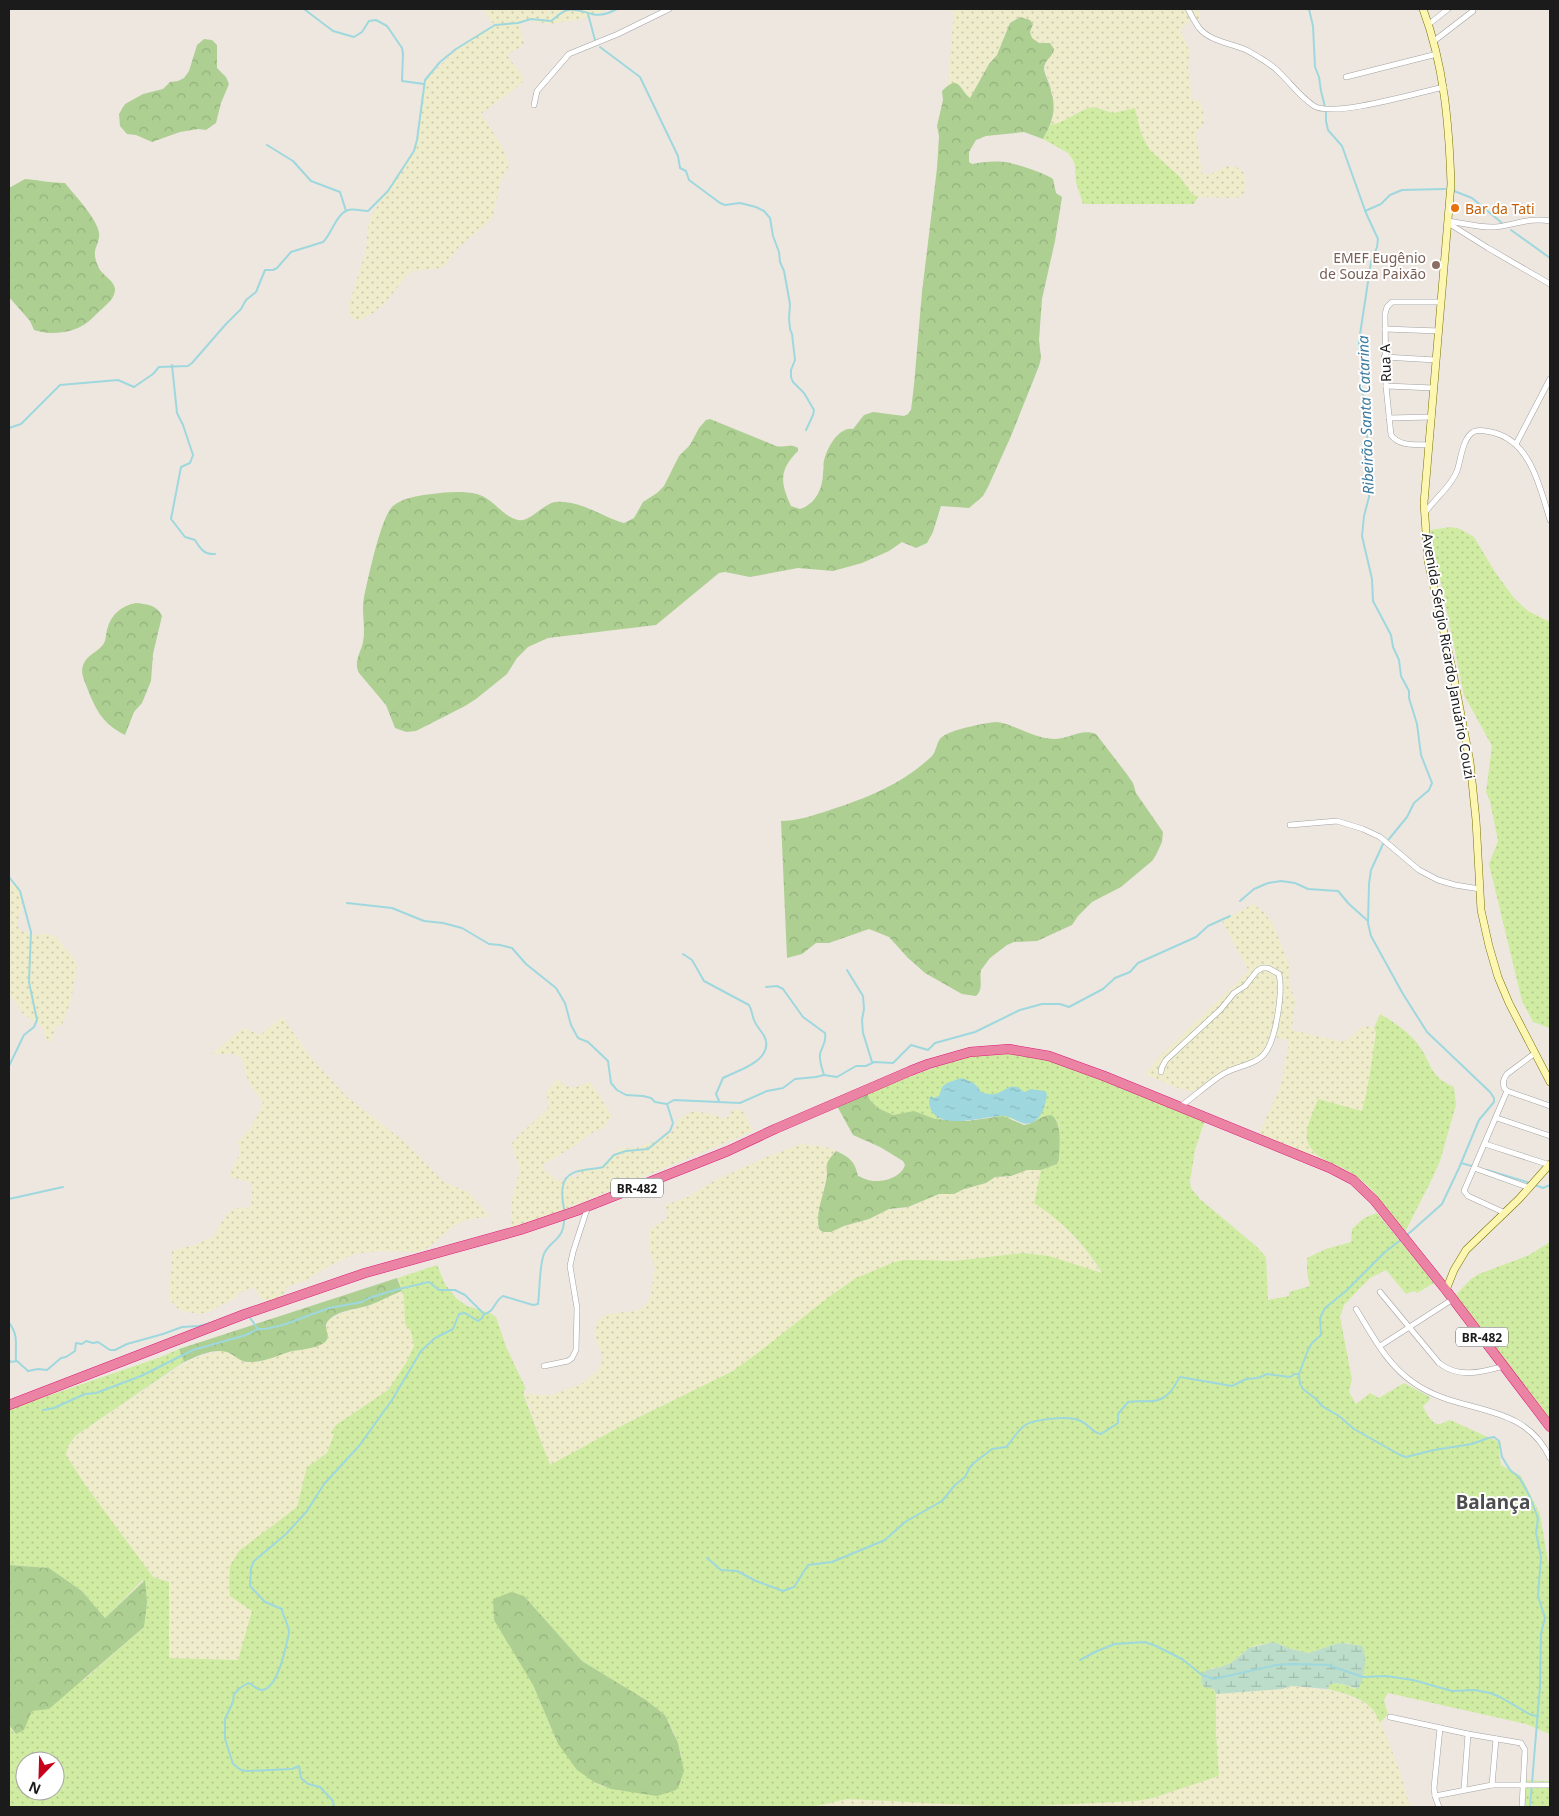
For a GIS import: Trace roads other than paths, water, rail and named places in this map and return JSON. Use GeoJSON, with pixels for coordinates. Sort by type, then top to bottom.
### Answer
{"type":"FeatureCollection","features":[{"type":"Feature","properties":{"kind":"highway","name":"BR-482"},"geometry":{"type":"LineString","coordinates":[[9,1405],[291,1298],[365,1273],[520,1230],[588,1206],[728,1151],[774,1129],[910,1071],[950,1058],[984,1050],[1009,1049],[1049,1056],[1104,1076],[1181,1106],[1343,1174],[1353,1180],[1368,1193],[1412,1247],[1550,1427]]}},
{"type":"Feature","properties":{"kind":"street"},"geometry":{"type":"LineString","coordinates":[[534,105],[537,91],[570,54],[618,34],[668,9]]}},
{"type":"Feature","properties":{"kind":"street"},"geometry":{"type":"LineString","coordinates":[[1188,9],[1200,29],[1206,34],[1266,61],[1281,72],[1306,100],[1315,107],[1330,109],[1354,107],[1444,87]]}},
{"type":"Feature","properties":{"kind":"street","name":"Avenida Sérgio Ricardo Januário Couzi"},"geometry":{"type":"LineString","coordinates":[[1423,9],[1434,41],[1444,87],[1450,150],[1448,222],[1424,514],[1428,562],[1453,673],[1470,762],[1476,820],[1481,910],[1489,946],[1498,977],[1509,1003],[1550,1082]]}},
{"type":"Feature","properties":{"kind":"street"},"geometry":{"type":"LineString","coordinates":[[1429,24],[1448,9]]}},
{"type":"Feature","properties":{"kind":"street"},"geometry":{"type":"LineString","coordinates":[[1434,41],[1473,12]]}},
{"type":"Feature","properties":{"kind":"street"},"geometry":{"type":"LineString","coordinates":[[1346,77],[1437,54]]}},
{"type":"Feature","properties":{"kind":"street"},"geometry":{"type":"LineString","coordinates":[[1448,222],[1487,227],[1520,221],[1543,219],[1550,221]]}},
{"type":"Feature","properties":{"kind":"street"},"geometry":{"type":"LineString","coordinates":[[1448,222],[1550,284]]}},
{"type":"Feature","properties":{"kind":"street","name":"Rua A"},"geometry":{"type":"LineString","coordinates":[[1429,445],[1398,442],[1391,435],[1384,357],[1385,314],[1387,307],[1392,302],[1441,302]]}},
{"type":"Feature","properties":{"kind":"street"},"geometry":{"type":"LineString","coordinates":[[1385,329],[1439,330]]}},
{"type":"Feature","properties":{"kind":"street"},"geometry":{"type":"LineString","coordinates":[[1384,357],[1436,360]]}},
{"type":"Feature","properties":{"kind":"street"},"geometry":{"type":"LineString","coordinates":[[1516,444],[1550,380]]}},
{"type":"Feature","properties":{"kind":"street"},"geometry":{"type":"LineString","coordinates":[[1386,386],[1434,388]]}},
{"type":"Feature","properties":{"kind":"street"},"geometry":{"type":"LineString","coordinates":[[1389,418],[1432,417]]}},
{"type":"Feature","properties":{"kind":"street"},"geometry":{"type":"LineString","coordinates":[[1424,514],[1456,474],[1465,443],[1474,431],[1480,430],[1495,433],[1516,444],[1531,465],[1550,520]]}},
{"type":"Feature","properties":{"kind":"street"},"geometry":{"type":"LineString","coordinates":[[1290,825],[1337,821],[1363,829],[1380,838],[1419,870],[1438,880],[1480,889]]}},
{"type":"Feature","properties":{"kind":"street"},"geometry":{"type":"LineString","coordinates":[[1161,1072],[1166,1060],[1221,1009],[1234,993],[1244,986],[1258,971],[1262,968],[1268,968],[1279,974],[1281,999],[1271,1042],[1265,1054],[1254,1061],[1226,1072],[1181,1106]]}},
{"type":"Feature","properties":{"kind":"street"},"geometry":{"type":"LineString","coordinates":[[1535,1053],[1507,1074],[1504,1078],[1504,1088],[1507,1091],[1550,1106]]}},
{"type":"Feature","properties":{"kind":"street"},"geometry":{"type":"LineString","coordinates":[[1505,1213],[1465,1194],[1464,1188],[1486,1144],[1507,1091]]}},
{"type":"Feature","properties":{"kind":"street"},"geometry":{"type":"LineString","coordinates":[[1497,1118],[1550,1136]]}},
{"type":"Feature","properties":{"kind":"street"},"geometry":{"type":"LineString","coordinates":[[1446,1290],[1454,1270],[1466,1250],[1530,1188],[1550,1165],[1486,1144]]}},
{"type":"Feature","properties":{"kind":"street"},"geometry":{"type":"LineString","coordinates":[[1474,1168],[1530,1188]]}},
{"type":"Feature","properties":{"kind":"street"},"geometry":{"type":"LineString","coordinates":[[544,1366],[561,1364],[568,1361],[576,1350],[577,1308],[570,1266],[588,1206]]}},
{"type":"Feature","properties":{"kind":"street"},"geometry":{"type":"LineString","coordinates":[[1380,1292],[1439,1363],[1447,1368],[1474,1373],[1505,1366]]}},
{"type":"Feature","properties":{"kind":"street"},"geometry":{"type":"LineString","coordinates":[[1380,1346],[1453,1299]]}},
{"type":"Feature","properties":{"kind":"street"},"geometry":{"type":"LineString","coordinates":[[1356,1309],[1388,1360],[1424,1390],[1451,1401],[1505,1416],[1520,1423],[1533,1433],[1550,1458]]}},
{"type":"Feature","properties":{"kind":"street"},"geometry":{"type":"LineString","coordinates":[[1390,1717],[1468,1734],[1518,1742],[1523,1745],[1525,1750],[1522,1807]]}},
{"type":"Feature","properties":{"kind":"street"},"geometry":{"type":"LineString","coordinates":[[1439,1807],[1435,1796],[1435,1781],[1440,1728]]}},
{"type":"Feature","properties":{"kind":"street"},"geometry":{"type":"LineString","coordinates":[[1464,1789],[1468,1734]]}},
{"type":"Feature","properties":{"kind":"street"},"geometry":{"type":"LineString","coordinates":[[1492,1785],[1496,1739]]}},
{"type":"Feature","properties":{"kind":"street"},"geometry":{"type":"LineString","coordinates":[[1435,1796],[1492,1785],[1550,1785]]}},
{"type":"Feature","properties":{"kind":"water"},"geometry":{"type":"Polygon","coordinates":[[[961,1078],[973,1083],[981,1092],[989,1094],[998,1093],[1012,1087],[1019,1088],[1024,1092],[1030,1089],[1045,1091],[1047,1094],[1044,1109],[1038,1119],[1026,1124],[1005,1116],[953,1121],[944,1120],[936,1116],[930,1106],[931,1096],[934,1098],[939,1096],[942,1087],[961,1078]]]}},
{"type":"Feature","properties":{"kind":"waterway"},"geometry":{"type":"LineString","coordinates":[[304,9],[333,31],[354,37],[362,32],[369,21],[376,20],[387,26],[402,48],[402,81],[424,84]]}},
{"type":"Feature","properties":{"kind":"waterway"},"geometry":{"type":"LineString","coordinates":[[9,428],[21,424],[60,385],[118,380],[134,387],[153,374],[159,367],[188,366],[192,363],[241,309],[246,300],[256,292],[265,270],[277,268],[291,252],[323,242],[344,212],[352,209],[368,211],[388,191],[414,151],[425,80],[440,62],[456,49],[495,25],[518,23],[531,19],[551,21],[568,10],[601,15],[617,9]]}},
{"type":"Feature","properties":{"kind":"waterway","name":"Ribeirão Santa Catarina"},"geometry":{"type":"LineString","coordinates":[[1309,9],[1313,26],[1315,67],[1325,107]]}},
{"type":"Feature","properties":{"kind":"waterway"},"geometry":{"type":"LineString","coordinates":[[588,14],[595,40]]}},
{"type":"Feature","properties":{"kind":"waterway"},"geometry":{"type":"LineString","coordinates":[[600,47],[640,77],[678,156],[680,168],[686,171],[689,180],[720,203],[725,205],[740,203],[756,207],[764,211],[770,218],[773,236],[784,271],[790,304],[789,318],[795,360],[791,370],[791,377],[793,382],[804,393],[814,410],[806,430]]}},
{"type":"Feature","properties":{"kind":"waterway","name":"Ribeirão Santa Catarina"},"geometry":{"type":"LineString","coordinates":[[1326,111],[1328,130],[1342,146],[1366,213],[1378,239],[1371,262],[1359,341],[1362,390],[1368,418],[1369,467],[1369,497],[1364,516],[1362,536],[1372,579],[1373,601],[1391,635],[1393,647],[1399,660],[1401,676],[1409,691],[1409,698],[1417,724],[1421,755],[1432,783],[1429,790],[1414,803],[1407,817],[1389,839]]}},
{"type":"Feature","properties":{"kind":"waterway"},"geometry":{"type":"LineString","coordinates":[[267,145],[293,161],[311,181],[340,192],[346,211]]}},
{"type":"Feature","properties":{"kind":"waterway"},"geometry":{"type":"LineString","coordinates":[[1365,211],[1381,204],[1390,195],[1402,190],[1445,189]]}},
{"type":"Feature","properties":{"kind":"waterway"},"geometry":{"type":"LineString","coordinates":[[1454,191],[1472,198],[1502,223]]}},
{"type":"Feature","properties":{"kind":"waterway"},"geometry":{"type":"LineString","coordinates":[[1511,230],[1550,258]]}},
{"type":"Feature","properties":{"kind":"waterway"},"geometry":{"type":"LineString","coordinates":[[172,365],[177,413],[193,455],[190,463],[181,467],[171,519],[185,537],[195,540],[205,552],[215,554]]}},
{"type":"Feature","properties":{"kind":"waterway","name":"Ribeirão Santa Catarina"},"geometry":{"type":"LineString","coordinates":[[1383,844],[1371,870],[1369,884],[1368,923],[1371,936],[1403,994],[1427,1032],[1494,1098],[1494,1102],[1479,1120],[1442,1204],[1406,1236]]}},
{"type":"Feature","properties":{"kind":"waterway"},"geometry":{"type":"LineString","coordinates":[[9,877],[20,891],[31,932],[29,982],[37,1020],[34,1027],[24,1035],[9,1066]]}},
{"type":"Feature","properties":{"kind":"waterway"},"geometry":{"type":"LineString","coordinates":[[1240,901],[1254,889],[1268,883],[1281,881],[1295,883],[1308,889],[1338,891],[1368,921]]}},
{"type":"Feature","properties":{"kind":"waterway"},"geometry":{"type":"LineString","coordinates":[[347,903],[392,908],[424,921],[462,928],[489,944],[512,948],[526,964],[556,988],[565,1003],[571,1025],[578,1038],[588,1042],[608,1061],[611,1083],[617,1090],[626,1095],[643,1096],[651,1098],[655,1102],[667,1104]]}},
{"type":"Feature","properties":{"kind":"waterway"},"geometry":{"type":"LineString","coordinates":[[667,1104],[674,1100],[740,1103],[767,1091],[783,1088],[795,1079],[824,1075],[837,1077],[856,1066],[866,1066],[874,1062],[893,1063],[911,1045],[928,1050],[935,1043],[975,1032],[1020,1010],[1042,1004],[1060,1004],[1069,1007],[1103,989],[1115,978],[1130,972],[1138,963],[1196,937],[1208,926],[1230,916]]}},
{"type":"Feature","properties":{"kind":"waterway"},"geometry":{"type":"LineString","coordinates":[[683,954],[692,960],[704,981],[749,1005],[755,1023],[766,1041],[766,1048],[758,1060],[723,1078],[716,1094],[719,1101]]}},
{"type":"Feature","properties":{"kind":"waterway"},"geometry":{"type":"LineString","coordinates":[[847,970],[863,996],[863,1033],[872,1062]]}},
{"type":"Feature","properties":{"kind":"waterway"},"geometry":{"type":"LineString","coordinates":[[766,987],[777,986],[783,989],[803,1017],[825,1033],[825,1041],[820,1057],[824,1075]]}},
{"type":"Feature","properties":{"kind":"waterway"},"geometry":{"type":"LineString","coordinates":[[564,1209],[562,1189],[565,1180],[569,1176],[579,1171],[603,1167],[614,1155],[626,1151],[648,1149],[670,1131],[673,1123],[667,1104]]}},
{"type":"Feature","properties":{"kind":"waterway"},"geometry":{"type":"LineString","coordinates":[[1461,1163],[1472,1166]]}},
{"type":"Feature","properties":{"kind":"waterway"},"geometry":{"type":"LineString","coordinates":[[1487,1170],[1530,1183]]}},
{"type":"Feature","properties":{"kind":"waterway"},"geometry":{"type":"LineString","coordinates":[[1535,1185],[1543,1188],[1550,1185]]}},
{"type":"Feature","properties":{"kind":"waterway"},"geometry":{"type":"LineString","coordinates":[[9,1199],[63,1187]]}},
{"type":"Feature","properties":{"kind":"waterway"},"geometry":{"type":"LineString","coordinates":[[484,1314],[488,1313],[503,1296],[533,1305],[538,1304],[543,1257],[561,1233],[564,1220]]}},
{"type":"Feature","properties":{"kind":"waterway","name":"Ribeirão Santa Catarina"},"geometry":{"type":"LineString","coordinates":[[1402,1239],[1385,1252],[1346,1291],[1325,1308],[1320,1318],[1321,1335],[1312,1343],[1308,1350],[1299,1374],[1300,1384],[1322,1406],[1339,1416],[1354,1429],[1406,1457],[1472,1444],[1494,1437],[1499,1441],[1502,1457],[1510,1470],[1519,1477],[1529,1495],[1538,1518],[1536,1533],[1541,1557],[1538,1596],[1545,1618],[1541,1633],[1540,1686],[1530,1807]]}},
{"type":"Feature","properties":{"kind":"waterway"},"geometry":{"type":"LineString","coordinates":[[248,1315],[258,1329],[265,1329],[283,1325],[329,1308],[362,1302],[395,1290],[429,1282],[439,1290],[455,1290],[465,1295],[484,1314]]}},
{"type":"Feature","properties":{"kind":"waterway"},"geometry":{"type":"LineString","coordinates":[[334,1807],[333,1801],[320,1787],[308,1784],[301,1778],[299,1766],[292,1769],[247,1771],[241,1770],[233,1764],[225,1739],[225,1719],[233,1702],[234,1694],[248,1683],[258,1689],[268,1688],[277,1675],[289,1633],[282,1609],[265,1602],[250,1586],[251,1568],[254,1561],[286,1534],[307,1511],[324,1484],[359,1446],[392,1400],[421,1351],[435,1338],[453,1329],[459,1314],[465,1313],[478,1321],[484,1314]]}},
{"type":"Feature","properties":{"kind":"waterway"},"geometry":{"type":"LineString","coordinates":[[9,1360],[11,1362],[17,1361],[28,1371],[47,1370],[61,1358],[75,1351],[76,1343],[82,1344],[86,1341],[98,1342],[110,1350],[115,1350],[127,1344],[182,1327],[199,1326],[215,1322]]}},
{"type":"Feature","properties":{"kind":"waterway"},"geometry":{"type":"LineString","coordinates":[[9,1323],[16,1341],[16,1361]]}},
{"type":"Feature","properties":{"kind":"waterway"},"geometry":{"type":"LineString","coordinates":[[43,1410],[54,1408],[85,1394],[96,1393],[141,1376],[193,1350],[246,1335],[258,1329]]}},
{"type":"Feature","properties":{"kind":"waterway"},"geometry":{"type":"LineString","coordinates":[[707,1558],[721,1570],[737,1571],[756,1581],[783,1591],[794,1587],[808,1565],[832,1562],[885,1540],[905,1522],[942,1501],[955,1485],[965,1477],[975,1462],[992,1449],[1006,1447],[1019,1431],[1028,1424],[1050,1419],[1066,1418],[1081,1421],[1095,1432],[1101,1434],[1118,1423],[1118,1414],[1128,1402],[1155,1401],[1160,1399],[1171,1391],[1180,1377],[1232,1386],[1246,1379],[1258,1378],[1267,1374],[1290,1377],[1299,1374]]}},
{"type":"Feature","properties":{"kind":"waterway"},"geometry":{"type":"LineString","coordinates":[[1080,1660],[1115,1644],[1145,1642],[1182,1659],[1202,1675],[1214,1679],[1276,1665],[1328,1665],[1363,1677],[1386,1676],[1413,1680],[1452,1691],[1475,1690],[1490,1693],[1531,1715],[1538,1716]]}},
{"type":"Feature","properties":{"kind":"place","name":"Bar da Tati"},"geometry":{"type":"Point","coordinates":[1455,208]}},
{"type":"Feature","properties":{"kind":"place","name":"EMEF Eugênio de Souza Paixão"},"geometry":{"type":"Point","coordinates":[1436,265]}},
{"type":"Feature","properties":{"kind":"district","name":"Balança"},"geometry":{"type":"Point","coordinates":[1493,1502]}}]}
